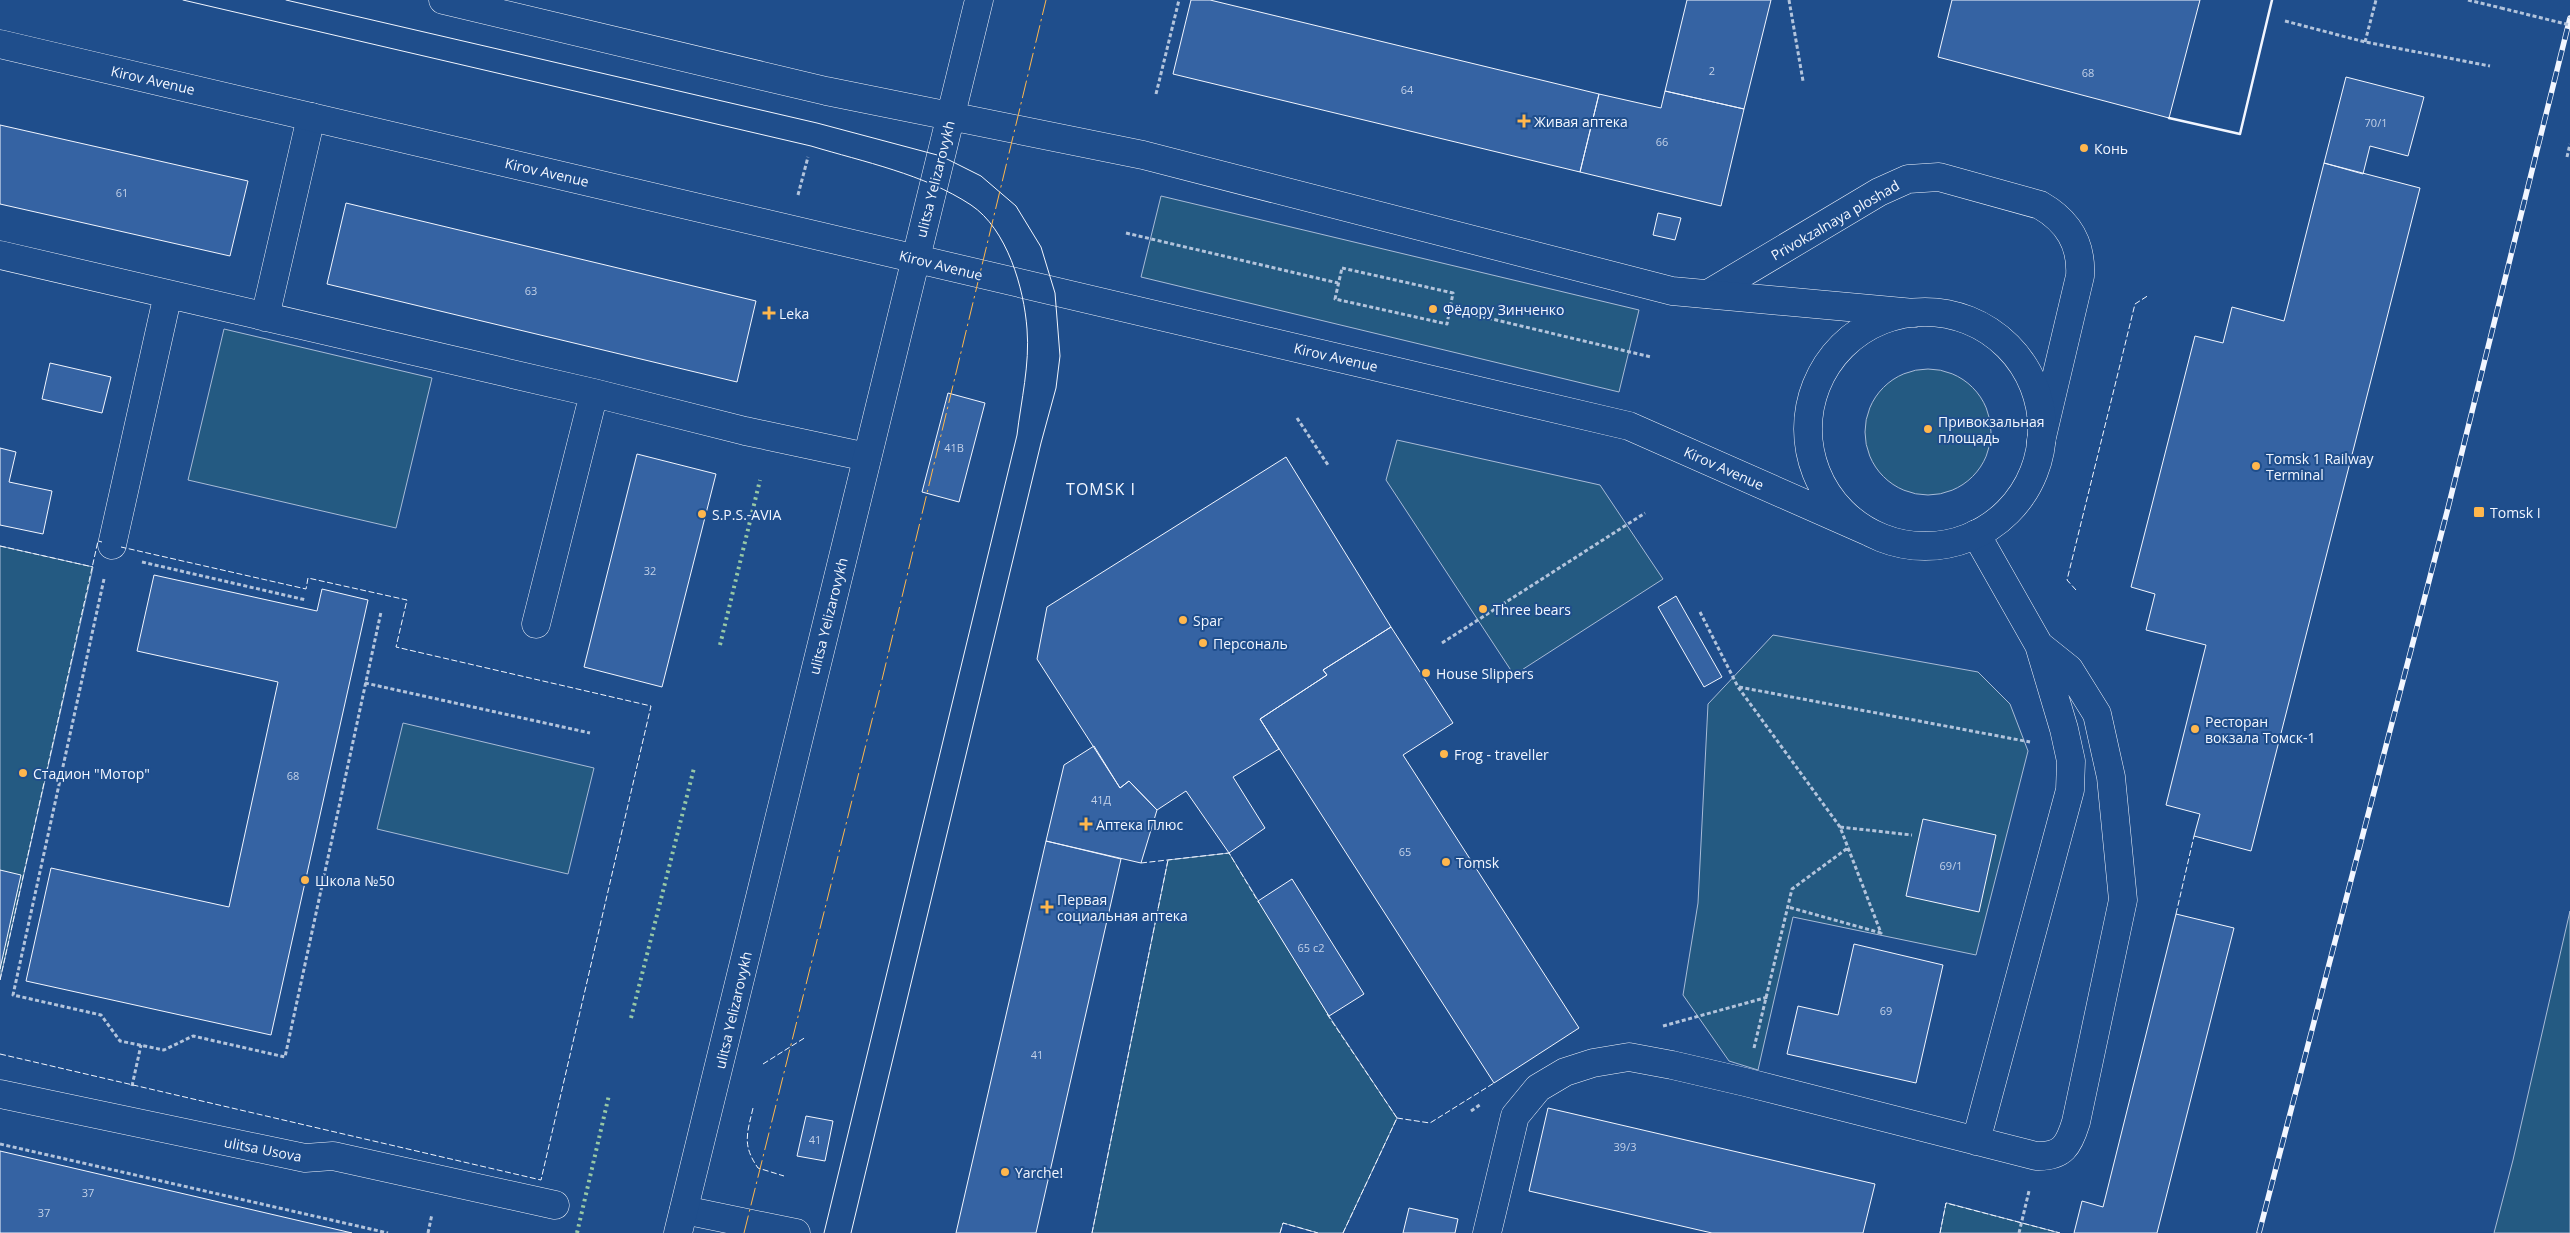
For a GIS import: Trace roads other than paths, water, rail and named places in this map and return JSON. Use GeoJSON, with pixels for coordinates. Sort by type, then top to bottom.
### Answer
{"type":"FeatureCollection","features":[{"type":"Feature","properties":{"kind":"main road"},"geometry":{"type":"LineString","coordinates":[[443,0],[826,91],[1143,155],[1672,292],[1914,313]]}},
{"type":"Feature","properties":{"kind":"main road","name":"ulitsa Yelizarovykh"},"geometry":{"type":"LineString","coordinates":[[681,1221],[979,0]]}},
{"type":"Feature","properties":{"kind":"main road","name":"Kirov Avenue"},"geometry":{"type":"LineString","coordinates":[[0,44],[1629,426],[1867,531]]}},
{"type":"Feature","properties":{"kind":"main road"},"geometry":{"type":"LineString","coordinates":[[265,316],[311,117]]}},
{"type":"Feature","properties":{"kind":"main road","name":"Privokzalnaya ploshad"},"geometry":{"type":"LineString","coordinates":[[1708,294],[1879,192],[1908,179],[1939,177],[2040,205],[2051,211],[2068,227],[2079,251],[2080,276],[2041,441],[2034,470],[2021,496],[2008,512],[1991,526],[1958,542],[1921,546],[1902,544],[1867,531],[1838,508],[1824,490],[1810,453],[1808,429],[1810,405],[1820,376],[1835,354],[1854,336],[1878,322],[1914,313],[1944,314],[1971,322],[1997,337],[2012,351],[2025,368],[2032,383],[2040,412],[2041,441]]}},
{"type":"Feature","properties":{"kind":"main road"},"geometry":{"type":"LineString","coordinates":[[0,255],[594,393],[745,431],[867,457]]}},
{"type":"Feature","properties":{"kind":"main road"},"geometry":{"type":"LineString","coordinates":[[111,550],[168,294]]}},
{"type":"Feature","properties":{"kind":"main road"},"geometry":{"type":"LineString","coordinates":[[536,624],[594,393]]}},
{"type":"Feature","properties":{"kind":"main road"},"geometry":{"type":"LineString","coordinates":[[1976,534],[2039,645],[2064,729],[2071,761],[2070,790],[1976,1141]]}},
{"type":"Feature","properties":{"kind":"main road"},"geometry":{"type":"LineString","coordinates":[[1487,1233],[1515,1116],[1538,1088],[1564,1072],[1593,1063],[1629,1057],[1672,1064],[1746,1082],[2036,1156],[2050,1157],[2062,1150],[2071,1138],[2123,900],[2111,777],[2096,714],[2069,669],[2039,645]]}},
{"type":"Feature","properties":{"kind":"main road","name":"ulitsa Usova"},"geometry":{"type":"LineString","coordinates":[[0,1094],[305,1158],[333,1156],[555,1205]]}},
{"type":"Feature","properties":{"kind":"main road"},"geometry":{"type":"LineString","coordinates":[[681,1221],[796,1233]]}},
{"type":"Feature","properties":{"kind":"tram line"},"geometry":{"type":"LineString","coordinates":[[183,0],[811,146],[873,164],[914,177],[953,194],[984,216],[1004,244],[1022,296],[1028,342],[1017,435],[824,1233]]}},
{"type":"Feature","properties":{"kind":"tram line"},"geometry":{"type":"LineString","coordinates":[[286,0],[817,123],[941,156],[981,176],[1016,206],[1041,247],[1055,293],[1060,356],[1056,388],[1041,443],[851,1233]]}},
{"type":"Feature","properties":{"kind":"railway"},"geometry":{"type":"LineString","coordinates":[[2259,1233],[2448,508],[2570,18]]}},
{"type":"Feature","properties":{"kind":"place","name":"Живая аптека"},"geometry":{"type":"Point","coordinates":[1524,121]}},
{"type":"Feature","properties":{"kind":"place","name":"Конь"},"geometry":{"type":"Point","coordinates":[2084,148]}},
{"type":"Feature","properties":{"kind":"place","name":"Фёдору Зинченко"},"geometry":{"type":"Point","coordinates":[1433,309]}},
{"type":"Feature","properties":{"kind":"place","name":"Leka"},"geometry":{"type":"Point","coordinates":[769,313]}},
{"type":"Feature","properties":{"kind":"place","name":"Привокзальная площадь"},"geometry":{"type":"Point","coordinates":[1928,429]}},
{"type":"Feature","properties":{"kind":"place","name":"Tomsk 1 Railway Terminal"},"geometry":{"type":"Point","coordinates":[2256,466]}},
{"type":"Feature","properties":{"kind":"place","name":"Tomsk I"},"geometry":{"type":"Point","coordinates":[2479,512]}},
{"type":"Feature","properties":{"kind":"place","name":"S.P.S.-AVIA"},"geometry":{"type":"Point","coordinates":[702,514]}},
{"type":"Feature","properties":{"kind":"place","name":"Three bears"},"geometry":{"type":"Point","coordinates":[1483,609]}},
{"type":"Feature","properties":{"kind":"place","name":"Spar"},"geometry":{"type":"Point","coordinates":[1183,620]}},
{"type":"Feature","properties":{"kind":"place","name":"Персональ"},"geometry":{"type":"Point","coordinates":[1203,643]}},
{"type":"Feature","properties":{"kind":"place","name":"House Slippers"},"geometry":{"type":"Point","coordinates":[1426,673]}},
{"type":"Feature","properties":{"kind":"place","name":"Ресторан вокзала Томск-1"},"geometry":{"type":"Point","coordinates":[2195,729]}},
{"type":"Feature","properties":{"kind":"place","name":"Frog - traveller"},"geometry":{"type":"Point","coordinates":[1444,754]}},
{"type":"Feature","properties":{"kind":"place","name":"Стадион \"Мотор\""},"geometry":{"type":"Point","coordinates":[23,773]}},
{"type":"Feature","properties":{"kind":"place","name":"Аптека Плюс"},"geometry":{"type":"Point","coordinates":[1086,824]}},
{"type":"Feature","properties":{"kind":"place","name":"Tomsk"},"geometry":{"type":"Point","coordinates":[1446,862]}},
{"type":"Feature","properties":{"kind":"place","name":"Школа №50"},"geometry":{"type":"Point","coordinates":[305,880]}},
{"type":"Feature","properties":{"kind":"place","name":"Первая социальная аптека"},"geometry":{"type":"Point","coordinates":[1047,907]}},
{"type":"Feature","properties":{"kind":"place","name":"Yarche!"},"geometry":{"type":"Point","coordinates":[1005,1172]}},
{"type":"Feature","properties":{"kind":"district","name":"TOMSK I"},"geometry":{"type":"Point","coordinates":[1101,489]}}]}
